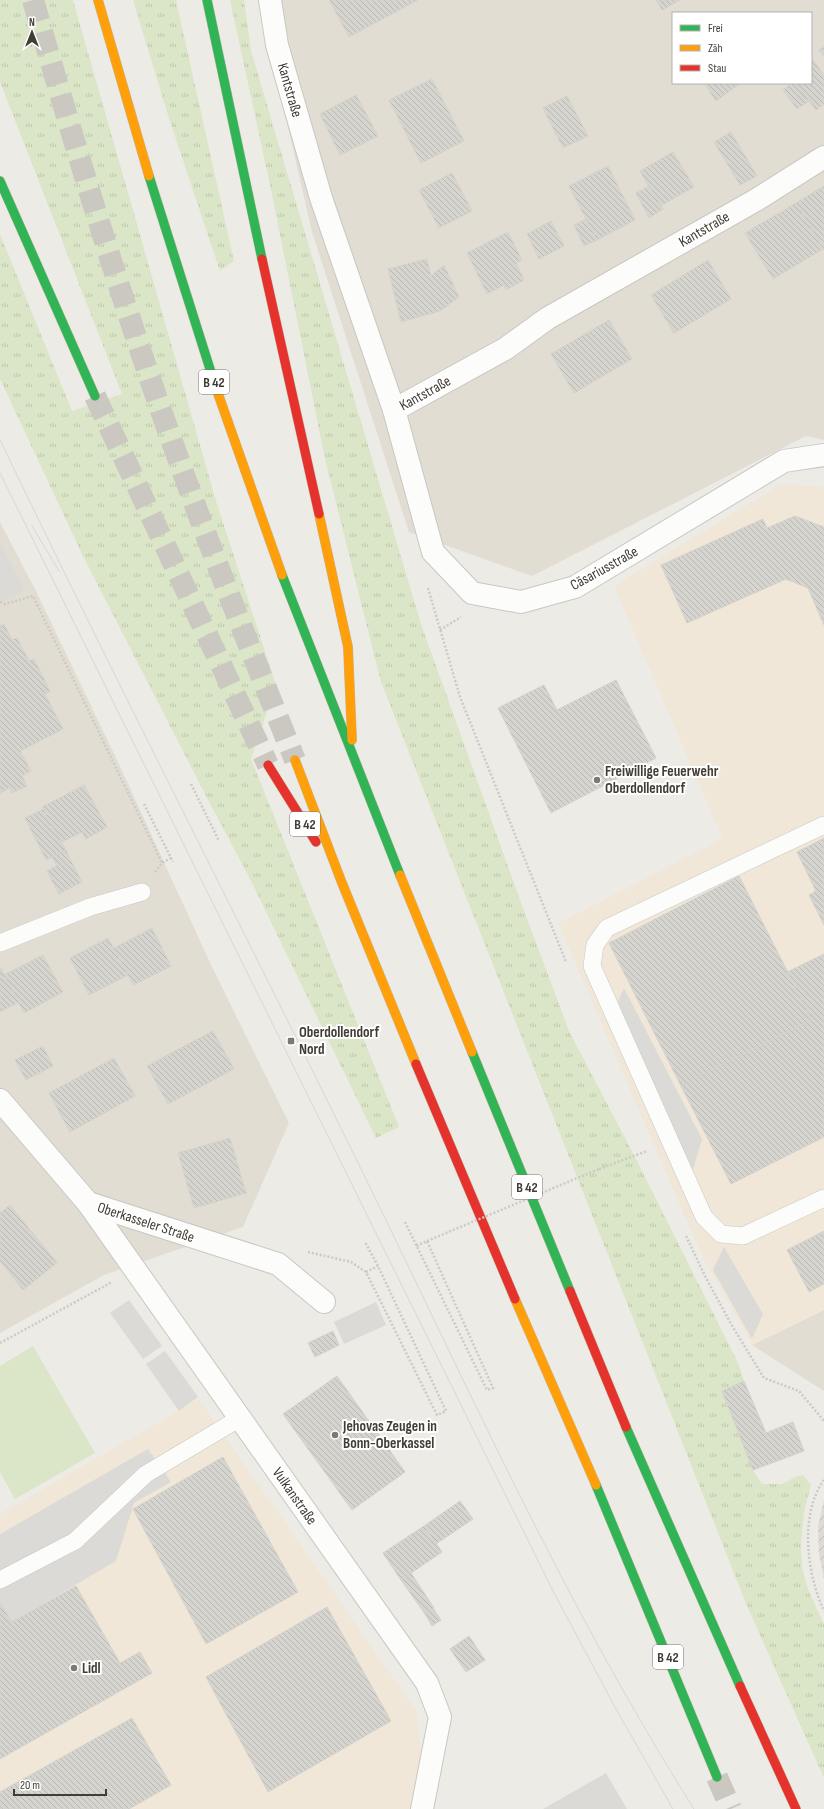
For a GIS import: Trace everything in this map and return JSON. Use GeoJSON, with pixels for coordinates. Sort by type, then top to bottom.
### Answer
{"type":"FeatureCollection","features":[{"type":"Feature","properties":{"kind":"highway","name":"B 42"},"geometry":{"type":"LineString","coordinates":[[98,0],[136,136],[168,241],[237,450],[293,604],[352,758],[537,1212],[685,1564],[796,1809]]}},
{"type":"Feature","properties":{"kind":"highway","name":"B 42"},"geometry":{"type":"LineString","coordinates":[[207,0],[234,132],[348,647],[352,758]]}},
{"type":"Feature","properties":{"kind":"highway"},"geometry":{"type":"LineString","coordinates":[[0,181],[95,396]]}},
{"type":"Feature","properties":{"kind":"highway","name":"B 42"},"geometry":{"type":"LineString","coordinates":[[295,760],[342,883],[489,1241],[618,1537],[717,1777]]}},
{"type":"Feature","properties":{"kind":"highway","name":"B 42"},"geometry":{"type":"LineString","coordinates":[[268,765],[342,883]]}},
{"type":"Feature","properties":{"kind":"street","name":"Kantstraße"},"geometry":{"type":"LineString","coordinates":[[270,0],[277,45],[321,198],[394,410],[505,349],[548,318],[756,200],[824,157]]}},
{"type":"Feature","properties":{"kind":"street","name":"Cäsariusstraße"},"geometry":{"type":"LineString","coordinates":[[394,410],[433,552],[472,593],[521,602],[574,587],[784,462],[824,456]]}},
{"type":"Feature","properties":{"kind":"street","name":"Oberkasseler Straße"},"geometry":{"type":"LineString","coordinates":[[0,1100],[88,1203],[278,1264],[324,1302]]}},
{"type":"Feature","properties":{"kind":"street","name":"Vulkanstraße"},"geometry":{"type":"LineString","coordinates":[[88,1203],[427,1683],[440,1717],[422,1809]]}},
{"type":"Feature","properties":{"kind":"lane"},"geometry":{"type":"LineString","coordinates":[[824,825],[608,928],[595,945],[592,966],[704,1217],[721,1234],[743,1236],[824,1198]]}},
{"type":"Feature","properties":{"kind":"lane"},"geometry":{"type":"LineString","coordinates":[[0,943],[90,906],[142,892]]}},
{"type":"Feature","properties":{"kind":"lane"},"geometry":{"type":"LineString","coordinates":[[0,1580],[75,1541],[146,1474],[240,1418]]}},
{"type":"Feature","properties":{"kind":"path"},"geometry":{"type":"LineString","coordinates":[[0,602],[5,604],[33,596],[162,863],[171,858]]}},
{"type":"Feature","properties":{"kind":"path"},"geometry":{"type":"LineString","coordinates":[[191,784],[218,841]]}},
{"type":"Feature","properties":{"kind":"path"},"geometry":{"type":"LineString","coordinates":[[144,804],[173,862]]}},
{"type":"Feature","properties":{"kind":"path"},"geometry":{"type":"LineString","coordinates":[[416,1246],[599,1169],[647,1151]]}},
{"type":"Feature","properties":{"kind":"path"},"geometry":{"type":"LineString","coordinates":[[405,1222],[486,1390],[493,1388],[427,1241]]}},
{"type":"Feature","properties":{"kind":"path"},"geometry":{"type":"LineString","coordinates":[[278,1264],[300,1250],[351,1262],[366,1272],[437,1415],[446,1411],[378,1266],[365,1242]]}},
{"type":"Feature","properties":{"kind":"path"},"geometry":{"type":"LineString","coordinates":[[366,1272],[378,1266]]}},
{"type":"Feature","properties":{"kind":"path"},"geometry":{"type":"LineString","coordinates":[[0,1343],[134,1270]]}},
{"type":"Feature","properties":{"kind":"path"},"geometry":{"type":"LineString","coordinates":[[824,1480],[818,1488],[810,1518],[808,1547],[812,1578],[824,1611]]}},
{"type":"Feature","properties":{"kind":"shaded area"},"geometry":{"type":"Polygon","coordinates":[[[259,0],[824,0],[824,440],[806,436],[532,576],[409,532],[312,232],[259,0]]]}},
{"type":"Feature","properties":{"kind":"shaded area"},"geometry":{"type":"Polygon","coordinates":[[[781,484],[824,487],[824,1310],[752,1345],[702,1256],[558,923],[723,839],[614,586],[781,484]]]}},
{"type":"Feature","properties":{"kind":"shaded area"},"geometry":{"type":"Polygon","coordinates":[[[0,522],[37,593],[118,762],[212,967],[289,1123],[243,1227],[104,1275],[0,1333],[0,522]]]}},
{"type":"Feature","properties":{"kind":"shaded area"},"geometry":{"type":"Polygon","coordinates":[[[0,542],[25,591],[1,602],[0,599],[0,542]]]}},
{"type":"Feature","properties":{"kind":"shaded area"},"geometry":{"type":"Polygon","coordinates":[[[624,988],[702,1139],[693,1170],[615,1008],[624,988]]]}},
{"type":"Feature","properties":{"kind":"shaded area"},"geometry":{"type":"Polygon","coordinates":[[[724,1247],[763,1314],[752,1339],[713,1270],[724,1247]]]}},
{"type":"Feature","properties":{"kind":"shaded area"},"geometry":{"type":"Polygon","coordinates":[[[129,1300],[162,1346],[143,1359],[110,1313],[129,1300]]]}},
{"type":"Feature","properties":{"kind":"shaded area"},"geometry":{"type":"Polygon","coordinates":[[[376,1302],[386,1325],[344,1344],[334,1322],[376,1302]]]}},
{"type":"Feature","properties":{"kind":"shaded area"},"geometry":{"type":"Polygon","coordinates":[[[824,1310],[824,1391],[752,1345],[824,1310]]]}},
{"type":"Feature","properties":{"kind":"shaded area"},"geometry":{"type":"Polygon","coordinates":[[[165,1351],[198,1397],[179,1411],[146,1364],[165,1351]]]}},
{"type":"Feature","properties":{"kind":"shaded area"},"geometry":{"type":"Polygon","coordinates":[[[199,1399],[417,1712],[426,1809],[0,1809],[0,1514],[199,1399]]]}},
{"type":"Feature","properties":{"kind":"shaded area"},"geometry":{"type":"Polygon","coordinates":[[[148,1449],[171,1482],[134,1503],[116,1561],[12,1622],[0,1603],[0,1534],[148,1449]]]}},
{"type":"Feature","properties":{"kind":"shaded area"},"geometry":{"type":"Polygon","coordinates":[[[824,1500],[824,1579],[819,1554],[818,1527],[824,1500]]]}},
{"type":"Feature","properties":{"kind":"shaded area"},"geometry":{"type":"Polygon","coordinates":[[[606,1773],[627,1809],[543,1809],[606,1773]]]}},
{"type":"Feature","properties":{"kind":"green space"},"geometry":{"type":"Polygon","coordinates":[[[0,0],[73,0],[216,501],[276,685],[251,759],[399,1127],[376,1138],[250,879],[83,556],[0,379],[0,234],[72,411],[122,394],[0,82],[0,0]]]}},
{"type":"Feature","properties":{"kind":"green space"},"geometry":{"type":"Polygon","coordinates":[[[133,0],[176,0],[234,261],[220,271],[167,112],[133,0]]]}},
{"type":"Feature","properties":{"kind":"green space"},"geometry":{"type":"Polygon","coordinates":[[[230,0],[244,0],[251,51],[421,624],[520,900],[569,1031],[637,1161],[739,1365],[744,1381],[722,1391],[753,1470],[762,1484],[782,1484],[797,1476],[803,1475],[811,1485],[804,1512],[801,1543],[802,1568],[809,1592],[824,1624],[824,1778],[747,1606],[381,682],[325,459],[269,180],[230,0]]]}},
{"type":"Feature","properties":{"kind":"green space"},"geometry":{"type":"Polygon","coordinates":[[[33,1346],[95,1453],[15,1499],[0,1472],[0,1366],[33,1346]]]}},
{"type":"Feature","properties":{"kind":"building"},"geometry":{"type":"Polygon","coordinates":[[[329,0],[418,0],[349,37],[329,0]]]}},
{"type":"Feature","properties":{"kind":"building"},"geometry":{"type":"Polygon","coordinates":[[[656,0],[680,0],[662,10],[656,0]]]}},
{"type":"Feature","properties":{"kind":"building"},"geometry":{"type":"Polygon","coordinates":[[[824,46],[824,56],[819,50],[824,46]]]}},
{"type":"Feature","properties":{"kind":"building"},"geometry":{"type":"Polygon","coordinates":[[[812,58],[824,75],[824,104],[816,110],[797,84],[812,84],[812,58]]]}},
{"type":"Feature","properties":{"kind":"building"},"geometry":{"type":"Polygon","coordinates":[[[432,79],[464,141],[421,163],[389,100],[432,79]]]}},
{"type":"Feature","properties":{"kind":"building"},"geometry":{"type":"Polygon","coordinates":[[[705,84],[740,84],[716,101],[705,84]]]}},
{"type":"Feature","properties":{"kind":"building"},"geometry":{"type":"Polygon","coordinates":[[[791,84],[797,84],[809,101],[797,109],[783,90],[791,84]]]}},
{"type":"Feature","properties":{"kind":"building"},"geometry":{"type":"Polygon","coordinates":[[[356,95],[378,136],[340,155],[320,114],[356,95]]]}},
{"type":"Feature","properties":{"kind":"building"},"geometry":{"type":"Polygon","coordinates":[[[567,96],[588,136],[563,148],[543,108],[567,96]]]}},
{"type":"Feature","properties":{"kind":"building"},"geometry":{"type":"Polygon","coordinates":[[[731,132],[757,176],[740,185],[714,142],[731,132]]]}},
{"type":"Feature","properties":{"kind":"building"},"geometry":{"type":"Polygon","coordinates":[[[673,152],[694,187],[660,206],[640,171],[673,152]]]}},
{"type":"Feature","properties":{"kind":"building"},"geometry":{"type":"Polygon","coordinates":[[[608,166],[635,220],[597,240],[569,186],[608,166]]]}},
{"type":"Feature","properties":{"kind":"building"},"geometry":{"type":"Polygon","coordinates":[[[452,173],[472,211],[439,228],[419,190],[452,173]]]}},
{"type":"Feature","properties":{"kind":"building"},"geometry":{"type":"Polygon","coordinates":[[[649,186],[663,209],[649,218],[636,193],[649,186]]]}},
{"type":"Feature","properties":{"kind":"building"},"geometry":{"type":"Polygon","coordinates":[[[824,186],[824,249],[823,249],[796,203],[824,186]]]}},
{"type":"Feature","properties":{"kind":"building"},"geometry":{"type":"Polygon","coordinates":[[[796,203],[823,249],[773,279],[745,233],[796,203]]]}},
{"type":"Feature","properties":{"kind":"building"},"geometry":{"type":"Polygon","coordinates":[[[586,219],[597,240],[584,246],[574,225],[586,219]]]}},
{"type":"Feature","properties":{"kind":"building"},"geometry":{"type":"Polygon","coordinates":[[[551,221],[564,246],[539,259],[527,234],[551,221]]]}},
{"type":"Feature","properties":{"kind":"building"},"geometry":{"type":"Polygon","coordinates":[[[508,232],[522,260],[516,263],[524,280],[506,290],[504,285],[487,294],[467,253],[508,232]]]}},
{"type":"Feature","properties":{"kind":"building"},"geometry":{"type":"Polygon","coordinates":[[[427,259],[431,276],[444,265],[459,297],[440,311],[401,322],[388,269],[427,259]]]}},
{"type":"Feature","properties":{"kind":"building"},"geometry":{"type":"Polygon","coordinates":[[[708,260],[731,299],[674,333],[651,295],[708,260]]]}},
{"type":"Feature","properties":{"kind":"building"},"geometry":{"type":"Polygon","coordinates":[[[609,320],[632,359],[574,393],[551,354],[609,320]]]}},
{"type":"Feature","properties":{"kind":"building"},"geometry":{"type":"Polygon","coordinates":[[[795,516],[824,527],[824,625],[808,588],[786,579],[687,623],[661,565],[763,519],[767,528],[795,516]]]}},
{"type":"Feature","properties":{"kind":"building"},"geometry":{"type":"Polygon","coordinates":[[[4,624],[12,640],[17,638],[29,661],[34,659],[50,691],[45,694],[63,729],[20,751],[31,771],[22,776],[27,786],[12,793],[10,788],[0,793],[0,626],[4,624]]]}},
{"type":"Feature","properties":{"kind":"building"},"geometry":{"type":"Polygon","coordinates":[[[616,680],[656,758],[551,813],[498,708],[544,685],[557,710],[616,680]]]}},
{"type":"Feature","properties":{"kind":"building"},"geometry":{"type":"Polygon","coordinates":[[[84,785],[107,827],[86,839],[82,832],[60,843],[42,807],[84,785]]]}},
{"type":"Feature","properties":{"kind":"building"},"geometry":{"type":"Polygon","coordinates":[[[43,809],[66,850],[46,860],[25,818],[43,809]]]}},
{"type":"Feature","properties":{"kind":"building"},"geometry":{"type":"Polygon","coordinates":[[[824,838],[824,925],[809,895],[816,891],[797,852],[824,838]]]}},
{"type":"Feature","properties":{"kind":"building"},"geometry":{"type":"Polygon","coordinates":[[[66,850],[70,859],[57,866],[52,857],[66,850]]]}},
{"type":"Feature","properties":{"kind":"building"},"geometry":{"type":"Polygon","coordinates":[[[70,859],[82,882],[59,894],[47,871],[70,859]]]}},
{"type":"Feature","properties":{"kind":"building"},"geometry":{"type":"Polygon","coordinates":[[[739,876],[812,1020],[681,1086],[609,943],[739,876]]]}},
{"type":"Feature","properties":{"kind":"building"},"geometry":{"type":"Polygon","coordinates":[[[152,928],[171,966],[133,985],[114,948],[152,928]]]}},
{"type":"Feature","properties":{"kind":"building"},"geometry":{"type":"Polygon","coordinates":[[[108,938],[128,975],[89,995],[70,958],[108,938]]]}},
{"type":"Feature","properties":{"kind":"building"},"geometry":{"type":"Polygon","coordinates":[[[824,954],[824,1137],[731,1184],[681,1086],[812,1020],[787,972],[824,954]]]}},
{"type":"Feature","properties":{"kind":"building"},"geometry":{"type":"Polygon","coordinates":[[[43,955],[63,992],[24,1013],[4,975],[43,955]]]}},
{"type":"Feature","properties":{"kind":"building"},"geometry":{"type":"Polygon","coordinates":[[[0,967],[19,1002],[0,1012],[0,967]]]}},
{"type":"Feature","properties":{"kind":"building"},"geometry":{"type":"Polygon","coordinates":[[[213,1031],[234,1069],[168,1104],[147,1066],[213,1031]]]}},
{"type":"Feature","properties":{"kind":"building"},"geometry":{"type":"Polygon","coordinates":[[[43,1046],[53,1066],[26,1080],[15,1060],[43,1046]]]}},
{"type":"Feature","properties":{"kind":"building"},"geometry":{"type":"Polygon","coordinates":[[[114,1058],[135,1096],[70,1132],[49,1093],[114,1058]]]}},
{"type":"Feature","properties":{"kind":"building"},"geometry":{"type":"Polygon","coordinates":[[[230,1138],[246,1193],[194,1208],[178,1153],[230,1138]]]}},
{"type":"Feature","properties":{"kind":"building"},"geometry":{"type":"Polygon","coordinates":[[[10,1205],[57,1263],[23,1290],[0,1261],[0,1213],[10,1205]]]}},
{"type":"Feature","properties":{"kind":"building"},"geometry":{"type":"Polygon","coordinates":[[[824,1231],[824,1284],[809,1292],[787,1250],[824,1231]]]}},
{"type":"Feature","properties":{"kind":"building"},"geometry":{"type":"Polygon","coordinates":[[[333,1331],[339,1345],[315,1357],[308,1343],[333,1331]]]}},
{"type":"Feature","properties":{"kind":"building"},"geometry":{"type":"Polygon","coordinates":[[[337,1376],[405,1472],[352,1510],[283,1414],[337,1376]]]}},
{"type":"Feature","properties":{"kind":"building"},"geometry":{"type":"Polygon","coordinates":[[[744,1381],[766,1433],[793,1422],[804,1451],[753,1470],[722,1391],[744,1381]]]}},
{"type":"Feature","properties":{"kind":"building"},"geometry":{"type":"Polygon","coordinates":[[[223,1457],[298,1592],[206,1644],[133,1509],[223,1457]]]}},
{"type":"Feature","properties":{"kind":"building"},"geometry":{"type":"Polygon","coordinates":[[[460,1501],[473,1519],[436,1544],[424,1526],[460,1501]]]}},
{"type":"Feature","properties":{"kind":"building"},"geometry":{"type":"Polygon","coordinates":[[[424,1526],[442,1552],[401,1580],[383,1553],[424,1526]]]}},
{"type":"Feature","properties":{"kind":"building"},"geometry":{"type":"Polygon","coordinates":[[[411,1573],[434,1608],[425,1614],[401,1580],[411,1573]]]}},
{"type":"Feature","properties":{"kind":"building","name":"Lidl"},"geometry":{"type":"Polygon","coordinates":[[[76,1586],[120,1663],[140,1652],[152,1673],[0,1759],[0,1603],[12,1622],[76,1586]]]}},
{"type":"Feature","properties":{"kind":"building"},"geometry":{"type":"Polygon","coordinates":[[[327,1607],[391,1721],[268,1792],[206,1677],[327,1607]]]}},
{"type":"Feature","properties":{"kind":"building"},"geometry":{"type":"Polygon","coordinates":[[[433,1608],[441,1620],[432,1626],[425,1614],[433,1608]]]}},
{"type":"Feature","properties":{"kind":"building"},"geometry":{"type":"Polygon","coordinates":[[[469,1636],[485,1660],[466,1672],[450,1649],[469,1636]]]}},
{"type":"Feature","properties":{"kind":"building"},"geometry":{"type":"Polygon","coordinates":[[[132,1718],[171,1785],[129,1809],[0,1809],[0,1792],[132,1718]]]}},
{"type":"Feature","properties":{"kind":"tunnel"},"geometry":{"type":"LineString","coordinates":[[33,0],[100,225],[154,392],[217,565],[295,760]]}},
{"type":"Feature","properties":{"kind":"tunnel"},"geometry":{"type":"LineString","coordinates":[[95,396],[268,765]]}},
{"type":"Feature","properties":{"kind":"tunnel"},"geometry":{"type":"LineString","coordinates":[[717,1777],[731,1809]]}},
{"type":"Feature","properties":{"kind":"tram line"},"geometry":{"type":"LineString","coordinates":[[0,440],[363,1173],[520,1496],[603,1654],[647,1732],[694,1809]]}},
{"type":"Feature","properties":{"kind":"tram line"},"geometry":{"type":"LineString","coordinates":[[0,473],[553,1591],[616,1709],[673,1809]]}},
{"type":"Feature","properties":{"kind":"tram line"},"geometry":{"type":"LineString","coordinates":[[32,526],[59,571]]}},
{"type":"Feature","properties":{"kind":"traffic: fast"},"geometry":{"type":"LineString","coordinates":[[207,0],[262,259]]}},
{"type":"Feature","properties":{"kind":"traffic: fast"},"geometry":{"type":"LineString","coordinates":[[149,176],[216,388]]}},
{"type":"Feature","properties":{"kind":"traffic: fast"},"geometry":{"type":"LineString","coordinates":[[0,181],[95,396]]}},
{"type":"Feature","properties":{"kind":"traffic: fast"},"geometry":{"type":"LineString","coordinates":[[282,575],[400,875]]}},
{"type":"Feature","properties":{"kind":"traffic: fast"},"geometry":{"type":"LineString","coordinates":[[472,1052],[570,1291]]}},
{"type":"Feature","properties":{"kind":"traffic: fast"},"geometry":{"type":"LineString","coordinates":[[626,1427],[740,1686]]}},
{"type":"Feature","properties":{"kind":"traffic: fast"},"geometry":{"type":"LineString","coordinates":[[596,1485],[717,1777]]}},
{"type":"Feature","properties":{"kind":"traffic: slow"},"geometry":{"type":"LineString","coordinates":[[98,0],[149,176]]}},
{"type":"Feature","properties":{"kind":"traffic: slow"},"geometry":{"type":"LineString","coordinates":[[216,388],[282,575]]}},
{"type":"Feature","properties":{"kind":"traffic: slow"},"geometry":{"type":"LineString","coordinates":[[319,514],[348,647],[352,740]]}},
{"type":"Feature","properties":{"kind":"traffic: slow"},"geometry":{"type":"LineString","coordinates":[[295,760],[342,883],[416,1064]]}},
{"type":"Feature","properties":{"kind":"traffic: slow"},"geometry":{"type":"LineString","coordinates":[[400,875],[472,1052]]}},
{"type":"Feature","properties":{"kind":"traffic: slow"},"geometry":{"type":"LineString","coordinates":[[515,1299],[596,1485]]}},
{"type":"Feature","properties":{"kind":"traffic: jam"},"geometry":{"type":"LineString","coordinates":[[262,259],[319,514]]}},
{"type":"Feature","properties":{"kind":"traffic: jam"},"geometry":{"type":"LineString","coordinates":[[268,765],[316,842]]}},
{"type":"Feature","properties":{"kind":"traffic: jam"},"geometry":{"type":"LineString","coordinates":[[416,1064],[515,1299]]}},
{"type":"Feature","properties":{"kind":"traffic: jam"},"geometry":{"type":"LineString","coordinates":[[570,1291],[626,1427]]}},
{"type":"Feature","properties":{"kind":"traffic: jam"},"geometry":{"type":"LineString","coordinates":[[740,1686],[796,1809]]}},
{"type":"Feature","properties":{"kind":"place","name":"Freiwillige Feuerwehr Oberdollendorf"},"geometry":{"type":"Point","coordinates":[597,780]}},
{"type":"Feature","properties":{"kind":"place","name":"Oberdollendorf Nord"},"geometry":{"type":"Point","coordinates":[291,1041]}},
{"type":"Feature","properties":{"kind":"place","name":"Jehovas Zeugen in Bonn-Oberkassel"},"geometry":{"type":"Point","coordinates":[335,1435]}},
{"type":"Feature","properties":{"kind":"place","name":"Lidl"},"geometry":{"type":"Point","coordinates":[74,1668]}}]}
